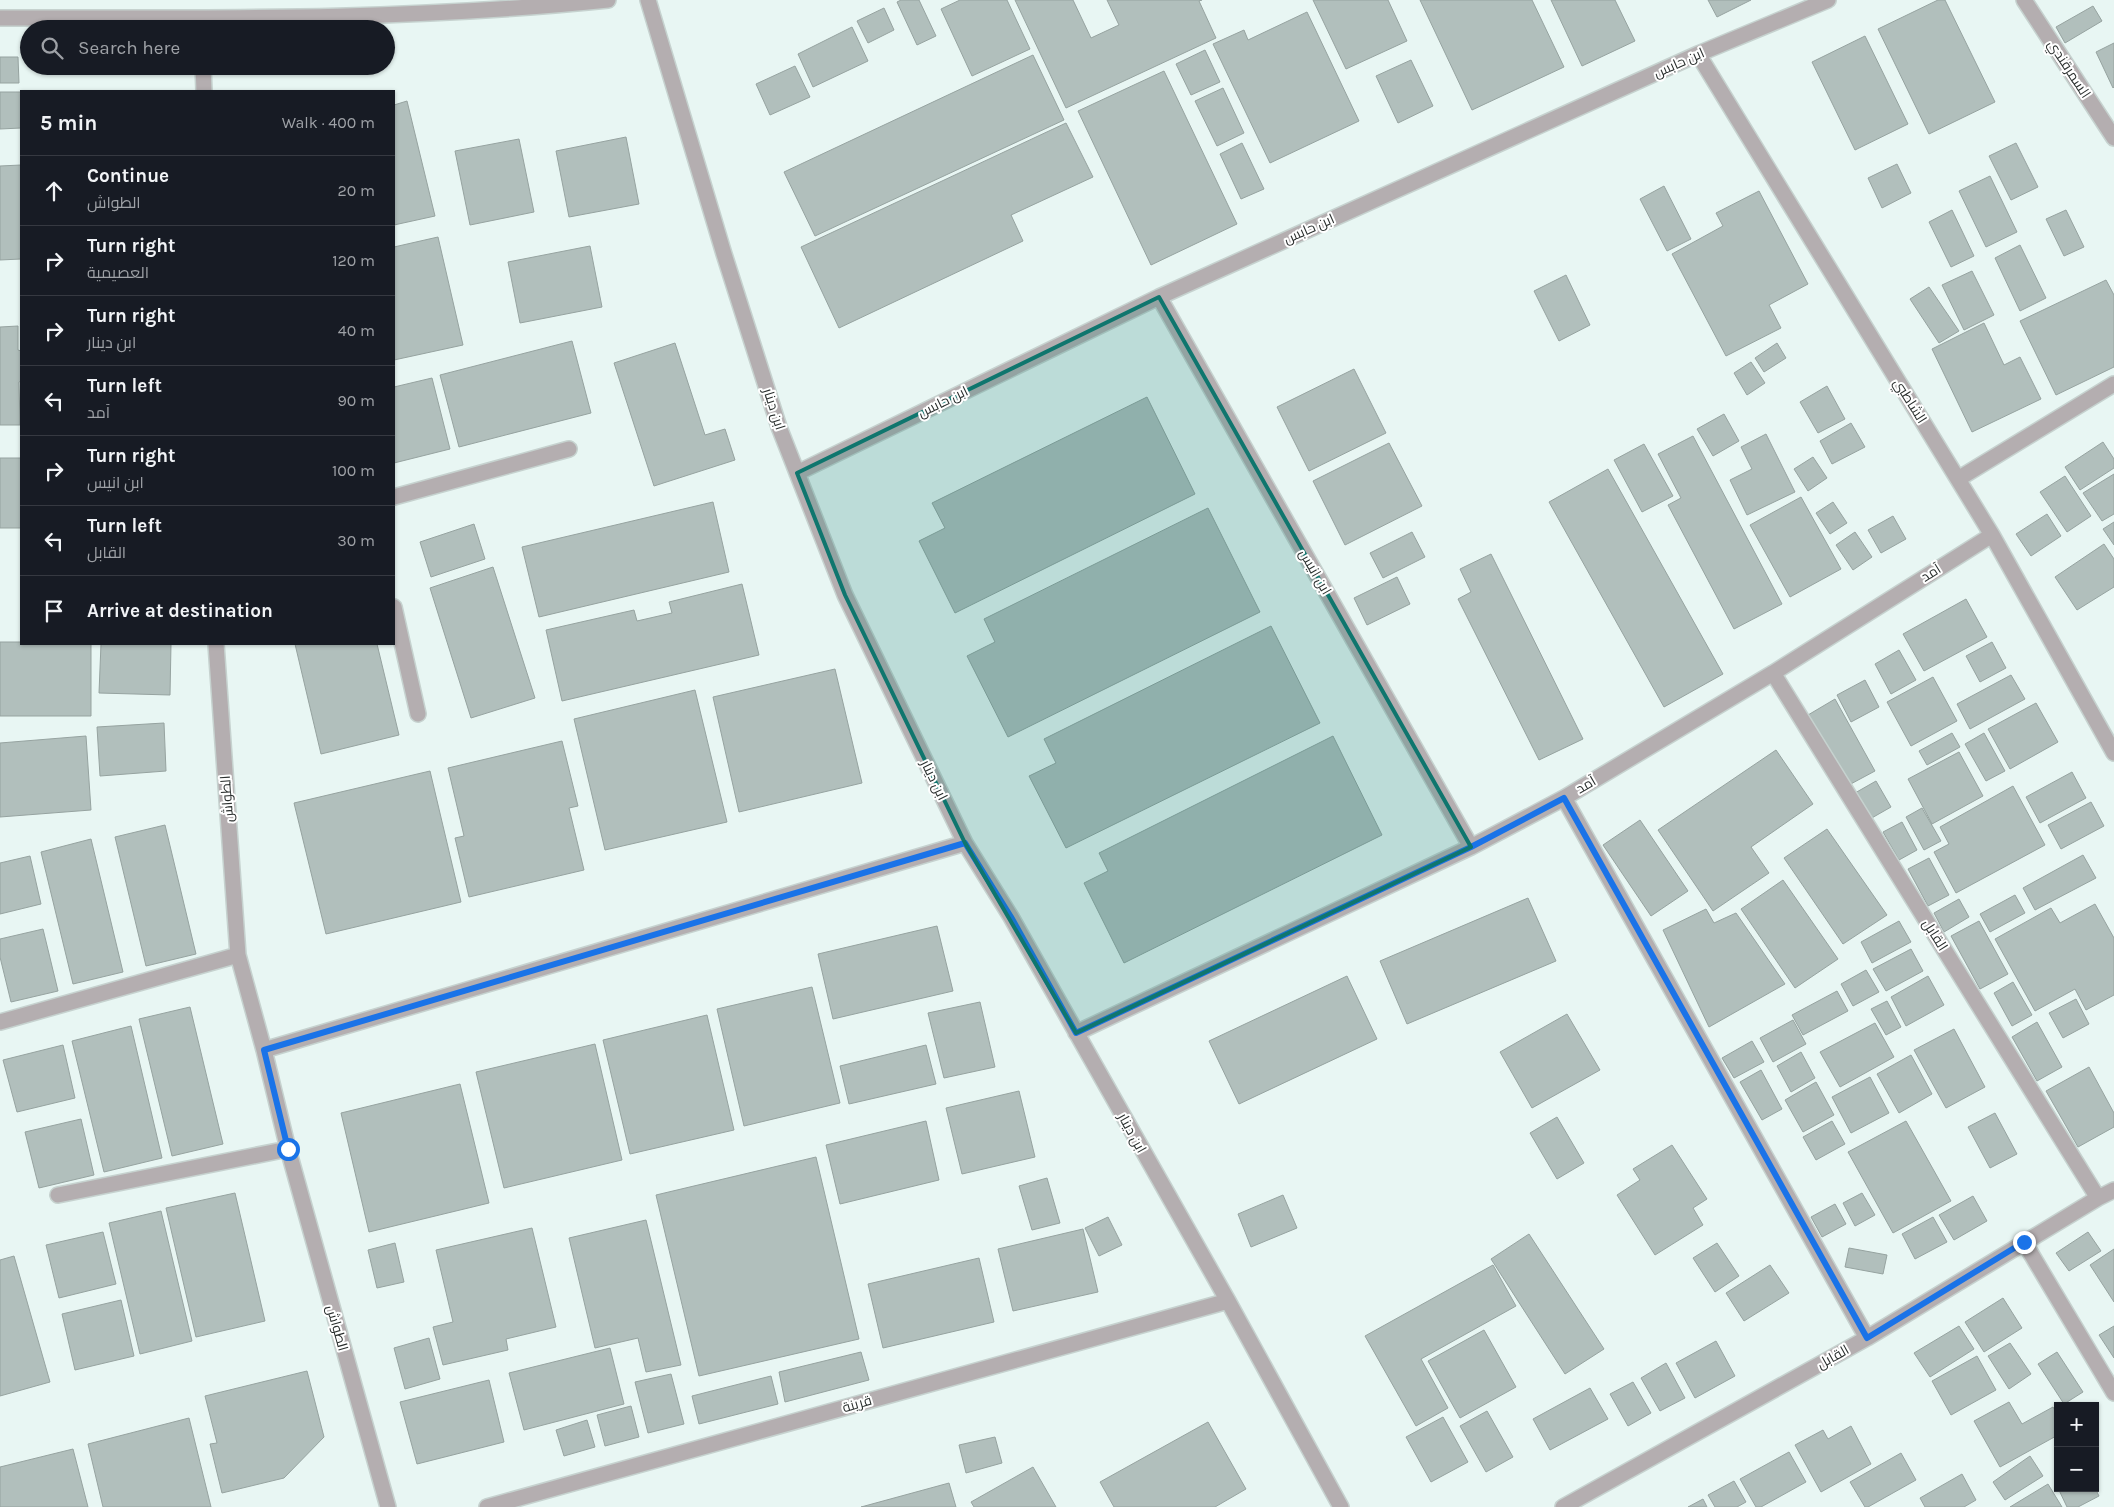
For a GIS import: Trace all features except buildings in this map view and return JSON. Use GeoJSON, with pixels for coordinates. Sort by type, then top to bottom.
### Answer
{"type":"FeatureCollection","features":[{"type":"Feature","properties":{"kind":"street"},"geometry":{"type":"LineString","coordinates":[[233,20],[365,7],[521,9],[608,0]]}},
{"type":"Feature","properties":{"kind":"street","name":"ابن دينار"},"geometry":{"type":"LineString","coordinates":[[648,0],[727,263],[779,427],[845,595],[965,843],[1011,917],[1228,1301],[1341,1507]]}},
{"type":"Feature","properties":{"kind":"street","name":"ابن حابس"},"geometry":{"type":"LineString","coordinates":[[797,473],[1159,297],[1698,54],[1828,0]]}},
{"type":"Feature","properties":{"kind":"street","name":"السمرقندي"},"geometry":{"type":"LineString","coordinates":[[2024,0],[2114,138]]}},
{"type":"Feature","properties":{"kind":"street"},"geometry":{"type":"LineString","coordinates":[[0,18],[81,20]]}},
{"type":"Feature","properties":{"kind":"street","name":"الشاطبي"},"geometry":{"type":"LineString","coordinates":[[1698,54],[1992,535],[2114,753]]}},
{"type":"Feature","properties":{"kind":"street"},"geometry":{"type":"LineString","coordinates":[[203,75],[204,90]]}},
{"type":"Feature","properties":{"kind":"street","name":"ابن انيس"},"geometry":{"type":"LineString","coordinates":[[1159,297],[1471,847]]}},
{"type":"Feature","properties":{"kind":"street"},"geometry":{"type":"LineString","coordinates":[[1958,479],[2114,384]]}},
{"type":"Feature","properties":{"kind":"street"},"geometry":{"type":"LineString","coordinates":[[395,497],[569,450]]}},
{"type":"Feature","properties":{"kind":"street","name":"آمد"},"geometry":{"type":"LineString","coordinates":[[1076,1033],[1471,847],[1564,798],[1652,748],[1992,535]]}},
{"type":"Feature","properties":{"kind":"street"},"geometry":{"type":"LineString","coordinates":[[395,611],[418,714]]}},
{"type":"Feature","properties":{"kind":"street","name":"الطواش"},"geometry":{"type":"LineString","coordinates":[[216,645],[238,955],[288,1149],[388,1507]]}},
{"type":"Feature","properties":{"kind":"street","name":"القابل"},"geometry":{"type":"LineString","coordinates":[[1773,673],[2098,1198]]}},
{"type":"Feature","properties":{"kind":"street"},"geometry":{"type":"LineString","coordinates":[[1564,798],[1867,1338]]}},
{"type":"Feature","properties":{"kind":"street"},"geometry":{"type":"LineString","coordinates":[[264,1050],[965,843]]}},
{"type":"Feature","properties":{"kind":"street"},"geometry":{"type":"LineString","coordinates":[[0,1022],[238,955]]}},
{"type":"Feature","properties":{"kind":"street"},"geometry":{"type":"LineString","coordinates":[[58,1196],[288,1149]]}},
{"type":"Feature","properties":{"kind":"street","name":"القابل"},"geometry":{"type":"LineString","coordinates":[[1564,1507],[1867,1338],[2024,1242],[2114,1190]]}},
{"type":"Feature","properties":{"kind":"street"},"geometry":{"type":"LineString","coordinates":[[2024,1242],[2114,1393]]}},
{"type":"Feature","properties":{"kind":"street","name":"قرينة"},"geometry":{"type":"LineString","coordinates":[[487,1507],[1228,1301]]}},
{"type":"Feature","properties":{"kind":"highlighted area"},"geometry":{"type":"Polygon","coordinates":[[[1159,297],[1471,847],[1076,1033],[965,843],[845,595],[797,473],[1159,297]]]}},
{"type":"Feature","properties":{"kind":"route"},"geometry":{"type":"LineString","coordinates":[[288,1149],[264,1050],[965,843],[1011,917],[1076,1033],[1471,847],[1564,798],[1867,1338],[2024,1242]]}}]}
